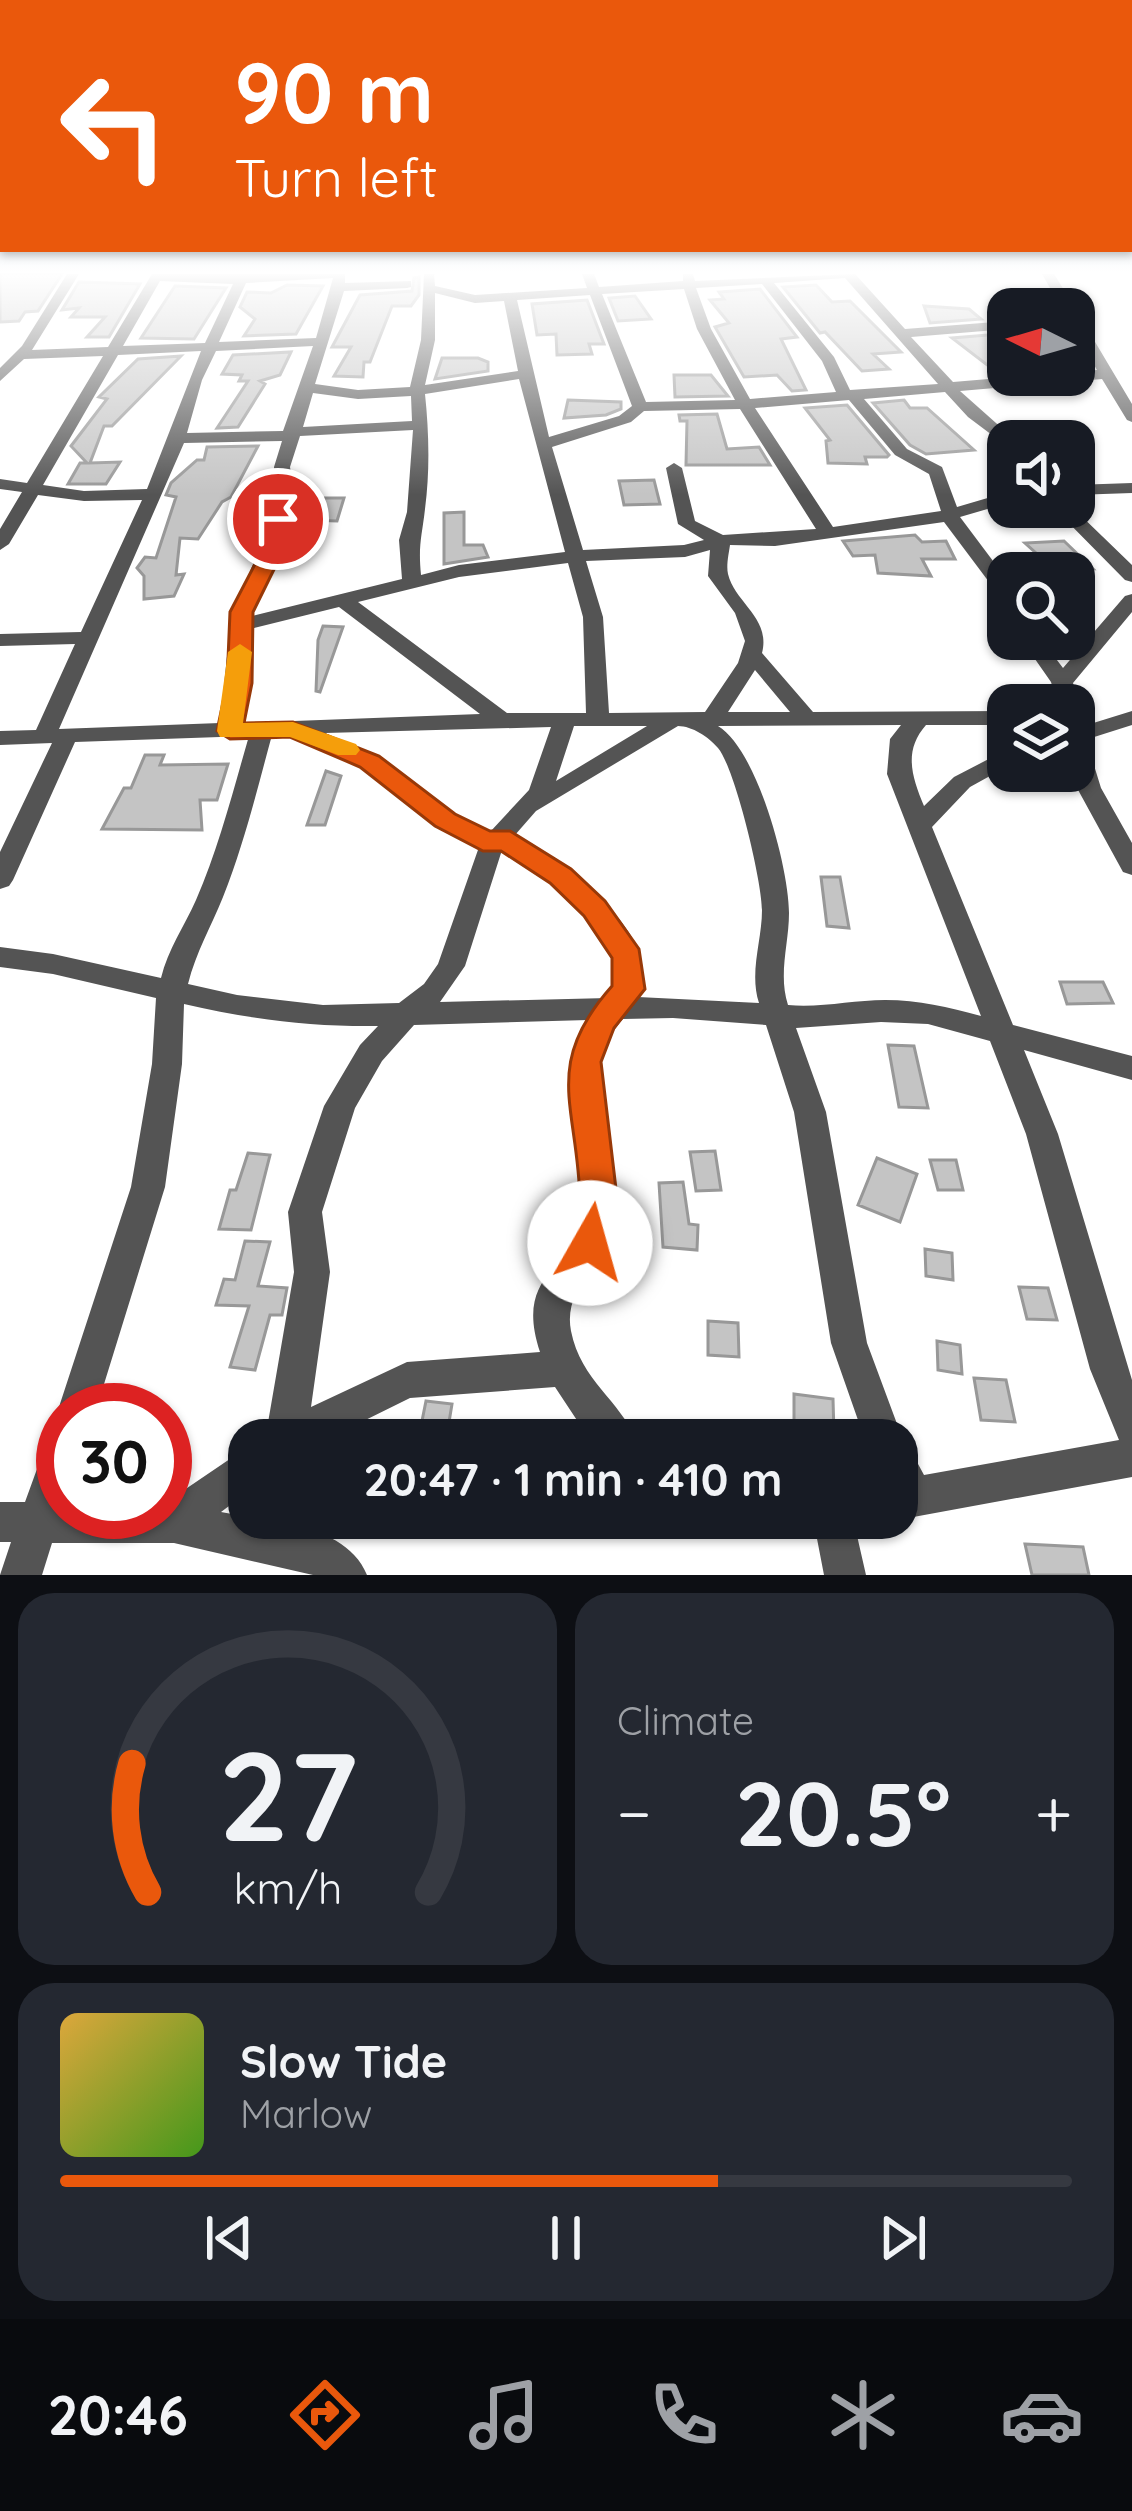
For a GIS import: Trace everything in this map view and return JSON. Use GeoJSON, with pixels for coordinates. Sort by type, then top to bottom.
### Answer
{"type":"FeatureCollection","features":[{"type":"Feature","properties":{"kind":"street"},"geometry":{"type":"LineString","coordinates":[[0,377],[26,348]]}},
{"type":"Feature","properties":{"kind":"street"},"geometry":{"type":"LineString","coordinates":[[0,544],[115,348]]}},
{"type":"Feature","properties":{"kind":"street"},"geometry":{"type":"LineString","coordinates":[[0,350],[171,348]]}},
{"type":"Feature","properties":{"kind":"street"},"geometry":{"type":"LineString","coordinates":[[0,880],[89,638],[178,438],[189,394],[211,348]]}},
{"type":"Feature","properties":{"kind":"street"},"geometry":{"type":"LineString","coordinates":[[230,731],[240,683],[240,626],[249,594],[276,543],[287,486],[281,470],[318,348]]}},
{"type":"Feature","properties":{"kind":"street"},"geometry":{"type":"LineString","coordinates":[[412,580],[408,540],[416,512],[417,380],[426,348]]}},
{"type":"Feature","properties":{"kind":"street"},"geometry":{"type":"LineString","coordinates":[[520,348],[596,643],[598,722]]}},
{"type":"Feature","properties":{"kind":"street"},"geometry":{"type":"LineString","coordinates":[[617,348],[640,407]]}},
{"type":"Feature","properties":{"kind":"street"},"geometry":{"type":"LineString","coordinates":[[713,348],[826,531]]}},
{"type":"Feature","properties":{"kind":"street"},"geometry":{"type":"LineString","coordinates":[[819,348],[848,394],[901,452],[935,471],[951,515],[987,565]]}},
{"type":"Feature","properties":{"kind":"street"},"geometry":{"type":"LineString","coordinates":[[916,348],[987,426]]}},
{"type":"Feature","properties":{"kind":"street"},"geometry":{"type":"LineString","coordinates":[[1095,354],[1132,417]]}},
{"type":"Feature","properties":{"kind":"street"},"geometry":{"type":"LineString","coordinates":[[304,386],[323,392],[375,392],[526,374]]}},
{"type":"Feature","properties":{"kind":"street"},"geometry":{"type":"LineString","coordinates":[[543,444],[625,419],[640,407],[748,404],[1107,374]]}},
{"type":"Feature","properties":{"kind":"street"},"geometry":{"type":"LineString","coordinates":[[290,431],[321,410],[375,392]]}},
{"type":"Feature","properties":{"kind":"street"},"geometry":{"type":"LineString","coordinates":[[178,438],[419,425]]}},
{"type":"Feature","properties":{"kind":"street"},"geometry":{"type":"LineString","coordinates":[[674,468],[687,524],[720,543]]}},
{"type":"Feature","properties":{"kind":"street"},"geometry":{"type":"LineString","coordinates":[[0,484],[92,496],[153,494]]}},
{"type":"Feature","properties":{"kind":"street"},"geometry":{"type":"LineString","coordinates":[[1095,489],[1132,488]]}},
{"type":"Feature","properties":{"kind":"street"},"geometry":{"type":"LineString","coordinates":[[240,626],[412,580],[576,556],[672,553],[951,515],[987,504]]}},
{"type":"Feature","properties":{"kind":"street"},"geometry":{"type":"LineString","coordinates":[[1078,528],[1132,576]]}},
{"type":"Feature","properties":{"kind":"street"},"geometry":{"type":"LineString","coordinates":[[720,543],[716,568],[751,623],[753,655],[808,720]]}},
{"type":"Feature","properties":{"kind":"street"},"geometry":{"type":"LineString","coordinates":[[341,598],[502,720]]}},
{"type":"Feature","properties":{"kind":"street"},"geometry":{"type":"LineString","coordinates":[[1046,660],[1062,682],[1132,599]]}},
{"type":"Feature","properties":{"kind":"street"},"geometry":{"type":"LineString","coordinates":[[0,640],[89,638]]}},
{"type":"Feature","properties":{"kind":"street"},"geometry":{"type":"LineString","coordinates":[[528,808],[692,722],[753,655]]}},
{"type":"Feature","properties":{"kind":"street"},"geometry":{"type":"LineString","coordinates":[[1095,724],[1132,715]]}},
{"type":"Feature","properties":{"kind":"street"},"geometry":{"type":"LineString","coordinates":[[0,738],[502,720],[987,718]]}},
{"type":"Feature","properties":{"kind":"street"},"geometry":{"type":"LineString","coordinates":[[917,720],[901,739],[896,762],[1042,1134],[1101,1343],[1132,1426]]}},
{"type":"Feature","properties":{"kind":"street"},"geometry":{"type":"LineString","coordinates":[[692,722],[724,740],[736,757],[772,884],[776,922],[768,977],[821,1163],[849,1343],[876,1419]]}},
{"type":"Feature","properties":{"kind":"street"},"geometry":{"type":"LineString","coordinates":[[288,1419],[312,1273],[304,1234],[310,1190],[354,1079],[452,966],[496,841],[528,808],[548,776],[564,723]]}},
{"type":"Feature","properties":{"kind":"street"},"geometry":{"type":"LineString","coordinates":[[278,730],[370,762],[445,820],[560,876],[609,927],[632,967],[628,989],[591,1038],[584,1062],[599,1206],[590,1243],[553,1300],[551,1318],[564,1368],[598,1419]]}},
{"type":"Feature","properties":{"kind":"street"},"geometry":{"type":"LineString","coordinates":[[86,1383],[148,1187],[167,1064],[171,992],[181,955],[208,902],[278,730]]}},
{"type":"Feature","properties":{"kind":"street"},"geometry":{"type":"LineString","coordinates":[[922,823],[962,782],[987,768]]}},
{"type":"Feature","properties":{"kind":"street"},"geometry":{"type":"LineString","coordinates":[[1094,792],[1132,866]]}},
{"type":"Feature","properties":{"kind":"street"},"geometry":{"type":"LineString","coordinates":[[0,957],[280,1013],[345,1016],[673,1007],[781,1018],[904,1011],[952,1018],[1132,1068]]}},
{"type":"Feature","properties":{"kind":"street"},"geometry":{"type":"LineString","coordinates":[[326,1419],[407,1380],[564,1368]]}},
{"type":"Feature","properties":{"kind":"street"},"geometry":{"type":"LineString","coordinates":[[918,1484],[1132,1456]]}},
{"type":"Feature","properties":{"kind":"street"},"geometry":{"type":"LineString","coordinates":[[192,1509],[228,1482]]}},
{"type":"Feature","properties":{"kind":"street"},"geometry":{"type":"LineString","coordinates":[[21,1575],[19,1522],[36,1494]]}},
{"type":"Feature","properties":{"kind":"street"},"geometry":{"type":"LineString","coordinates":[[192,1527],[320,1554],[346,1575]]}},
{"type":"Feature","properties":{"kind":"street"},"geometry":{"type":"LineString","coordinates":[[837,1539],[845,1575]]}},
{"type":"Feature","properties":{"kind":"building"},"geometry":{"type":"Polygon","coordinates":[[[351,348],[376,348],[370,362],[364,362],[363,377],[334,376],[351,348]]]}},
{"type":"Feature","properties":{"kind":"building"},"geometry":{"type":"Polygon","coordinates":[[[557,348],[590,348],[592,354],[557,355],[557,348]]]}},
{"type":"Feature","properties":{"kind":"building"},"geometry":{"type":"Polygon","coordinates":[[[727,348],[785,348],[806,390],[792,391],[777,375],[744,377],[727,348]]]}},
{"type":"Feature","properties":{"kind":"building"},"geometry":{"type":"Polygon","coordinates":[[[840,348],[896,348],[901,352],[873,354],[889,369],[862,371],[840,348]]]}},
{"type":"Feature","properties":{"kind":"building"},"geometry":{"type":"Polygon","coordinates":[[[964,348],[987,348],[987,365],[964,348]]]}},
{"type":"Feature","properties":{"kind":"building"},"geometry":{"type":"Polygon","coordinates":[[[291,352],[280,375],[260,381],[265,384],[238,427],[217,428],[248,381],[239,381],[242,375],[222,374],[233,355],[291,352]]]}},
{"type":"Feature","properties":{"kind":"building"},"geometry":{"type":"Polygon","coordinates":[[[181,356],[112,426],[104,426],[90,463],[120,462],[106,484],[68,484],[80,463],[87,463],[71,446],[107,399],[99,397],[138,359],[181,356]]]}},
{"type":"Feature","properties":{"kind":"building"},"geometry":{"type":"Polygon","coordinates":[[[442,358],[478,358],[488,362],[488,371],[435,379],[442,358]]]}},
{"type":"Feature","properties":{"kind":"building"},"geometry":{"type":"Polygon","coordinates":[[[674,375],[711,375],[728,396],[675,397],[674,375]]]}},
{"type":"Feature","properties":{"kind":"building"},"geometry":{"type":"Polygon","coordinates":[[[568,400],[621,402],[621,409],[564,418],[568,400]]]}},
{"type":"Feature","properties":{"kind":"building"},"geometry":{"type":"Polygon","coordinates":[[[904,400],[910,408],[927,408],[974,450],[926,454],[910,445],[873,403],[904,400]]]}},
{"type":"Feature","properties":{"kind":"building"},"geometry":{"type":"Polygon","coordinates":[[[847,405],[887,457],[865,457],[867,464],[828,463],[826,441],[830,440],[805,408],[847,405]]]}},
{"type":"Feature","properties":{"kind":"building"},"geometry":{"type":"Polygon","coordinates":[[[717,414],[727,449],[759,447],[770,465],[686,465],[687,421],[680,421],[679,415],[717,414]]]}},
{"type":"Feature","properties":{"kind":"building"},"geometry":{"type":"Polygon","coordinates":[[[258,446],[231,497],[222,502],[198,539],[180,538],[176,575],[184,574],[174,596],[144,599],[144,576],[137,568],[145,557],[156,558],[176,497],[166,495],[171,483],[197,460],[204,460],[207,447],[258,446]]]}},
{"type":"Feature","properties":{"kind":"building"},"geometry":{"type":"Polygon","coordinates":[[[654,480],[660,504],[624,505],[619,481],[654,480]]]}},
{"type":"Feature","properties":{"kind":"building"},"geometry":{"type":"Polygon","coordinates":[[[317,498],[344,498],[337,521],[307,520],[317,498]]]}},
{"type":"Feature","properties":{"kind":"building"},"geometry":{"type":"Polygon","coordinates":[[[464,512],[464,545],[483,545],[488,557],[444,564],[444,513],[464,512]]]}},
{"type":"Feature","properties":{"kind":"building"},"geometry":{"type":"Polygon","coordinates":[[[915,535],[922,542],[946,541],[955,559],[922,559],[931,576],[878,573],[875,555],[853,556],[843,541],[915,535]]]}},
{"type":"Feature","properties":{"kind":"building"},"geometry":{"type":"Polygon","coordinates":[[[1064,541],[1075,552],[1035,552],[1025,543],[1064,541]]]}},
{"type":"Feature","properties":{"kind":"building"},"geometry":{"type":"Polygon","coordinates":[[[323,626],[343,627],[320,692],[316,691],[318,640],[323,626]]]}},
{"type":"Feature","properties":{"kind":"building"},"geometry":{"type":"Polygon","coordinates":[[[145,755],[164,755],[160,765],[228,764],[217,800],[200,800],[202,830],[102,829],[124,788],[131,788],[145,755]]]}},
{"type":"Feature","properties":{"kind":"building"},"geometry":{"type":"Polygon","coordinates":[[[326,771],[341,776],[325,825],[307,825],[326,771]]]}},
{"type":"Feature","properties":{"kind":"building"},"geometry":{"type":"Polygon","coordinates":[[[821,877],[840,877],[849,928],[827,926],[821,877]]]}},
{"type":"Feature","properties":{"kind":"building"},"geometry":{"type":"Polygon","coordinates":[[[1060,982],[1103,982],[1113,1003],[1067,1004],[1060,982]]]}},
{"type":"Feature","properties":{"kind":"building"},"geometry":{"type":"Polygon","coordinates":[[[888,1045],[914,1046],[928,1108],[899,1107],[888,1045]]]}},
{"type":"Feature","properties":{"kind":"building"},"geometry":{"type":"Polygon","coordinates":[[[715,1151],[721,1190],[696,1191],[690,1152],[715,1151]]]}},
{"type":"Feature","properties":{"kind":"building"},"geometry":{"type":"Polygon","coordinates":[[[248,1153],[270,1155],[251,1230],[219,1229],[230,1190],[236,1190],[248,1153]]]}},
{"type":"Feature","properties":{"kind":"building"},"geometry":{"type":"Polygon","coordinates":[[[877,1158],[917,1174],[900,1222],[858,1205],[877,1158]]]}},
{"type":"Feature","properties":{"kind":"building"},"geometry":{"type":"Polygon","coordinates":[[[930,1160],[956,1160],[963,1190],[938,1190],[930,1160]]]}},
{"type":"Feature","properties":{"kind":"building"},"geometry":{"type":"Polygon","coordinates":[[[683,1182],[689,1224],[698,1225],[697,1250],[663,1247],[659,1183],[683,1182]]]}},
{"type":"Feature","properties":{"kind":"building"},"geometry":{"type":"Polygon","coordinates":[[[245,1241],[270,1242],[258,1286],[287,1288],[282,1315],[270,1315],[255,1370],[230,1367],[249,1306],[216,1305],[224,1279],[235,1280],[245,1241]]]}},
{"type":"Feature","properties":{"kind":"building"},"geometry":{"type":"Polygon","coordinates":[[[925,1249],[952,1253],[953,1280],[926,1276],[925,1249]]]}},
{"type":"Feature","properties":{"kind":"building"},"geometry":{"type":"Polygon","coordinates":[[[1019,1287],[1048,1288],[1057,1320],[1027,1319],[1019,1287]]]}},
{"type":"Feature","properties":{"kind":"building"},"geometry":{"type":"Polygon","coordinates":[[[708,1321],[738,1323],[739,1357],[708,1355],[708,1321]]]}},
{"type":"Feature","properties":{"kind":"building"},"geometry":{"type":"Polygon","coordinates":[[[937,1341],[960,1345],[962,1374],[938,1370],[937,1341]]]}},
{"type":"Feature","properties":{"kind":"building"},"geometry":{"type":"Polygon","coordinates":[[[974,1378],[1006,1380],[1015,1422],[981,1420],[974,1378]]]}},
{"type":"Feature","properties":{"kind":"building"},"geometry":{"type":"Polygon","coordinates":[[[794,1394],[833,1399],[834,1419],[794,1419],[794,1394]]]}},
{"type":"Feature","properties":{"kind":"building"},"geometry":{"type":"Polygon","coordinates":[[[426,1401],[452,1404],[450,1419],[422,1419],[426,1401]]]}},
{"type":"Feature","properties":{"kind":"building"},"geometry":{"type":"Polygon","coordinates":[[[1025,1544],[1083,1547],[1089,1575],[1032,1575],[1025,1544]]]}},
{"type":"Feature","properties":{"kind":"slow traffic"},"geometry":{"type":"LineString","coordinates":[[240,652],[240,683],[230,731],[293,729],[347,750]]}},
{"type":"Feature","properties":{"kind":"route"},"geometry":{"type":"LineString","coordinates":[[278,519],[276,543],[242,612],[240,683],[230,731],[293,729],[370,762],[445,820],[493,844],[500,838],[560,876],[594,909],[628,957],[632,978],[628,989],[599,1023],[584,1062],[599,1206],[590,1243]]}}]}
